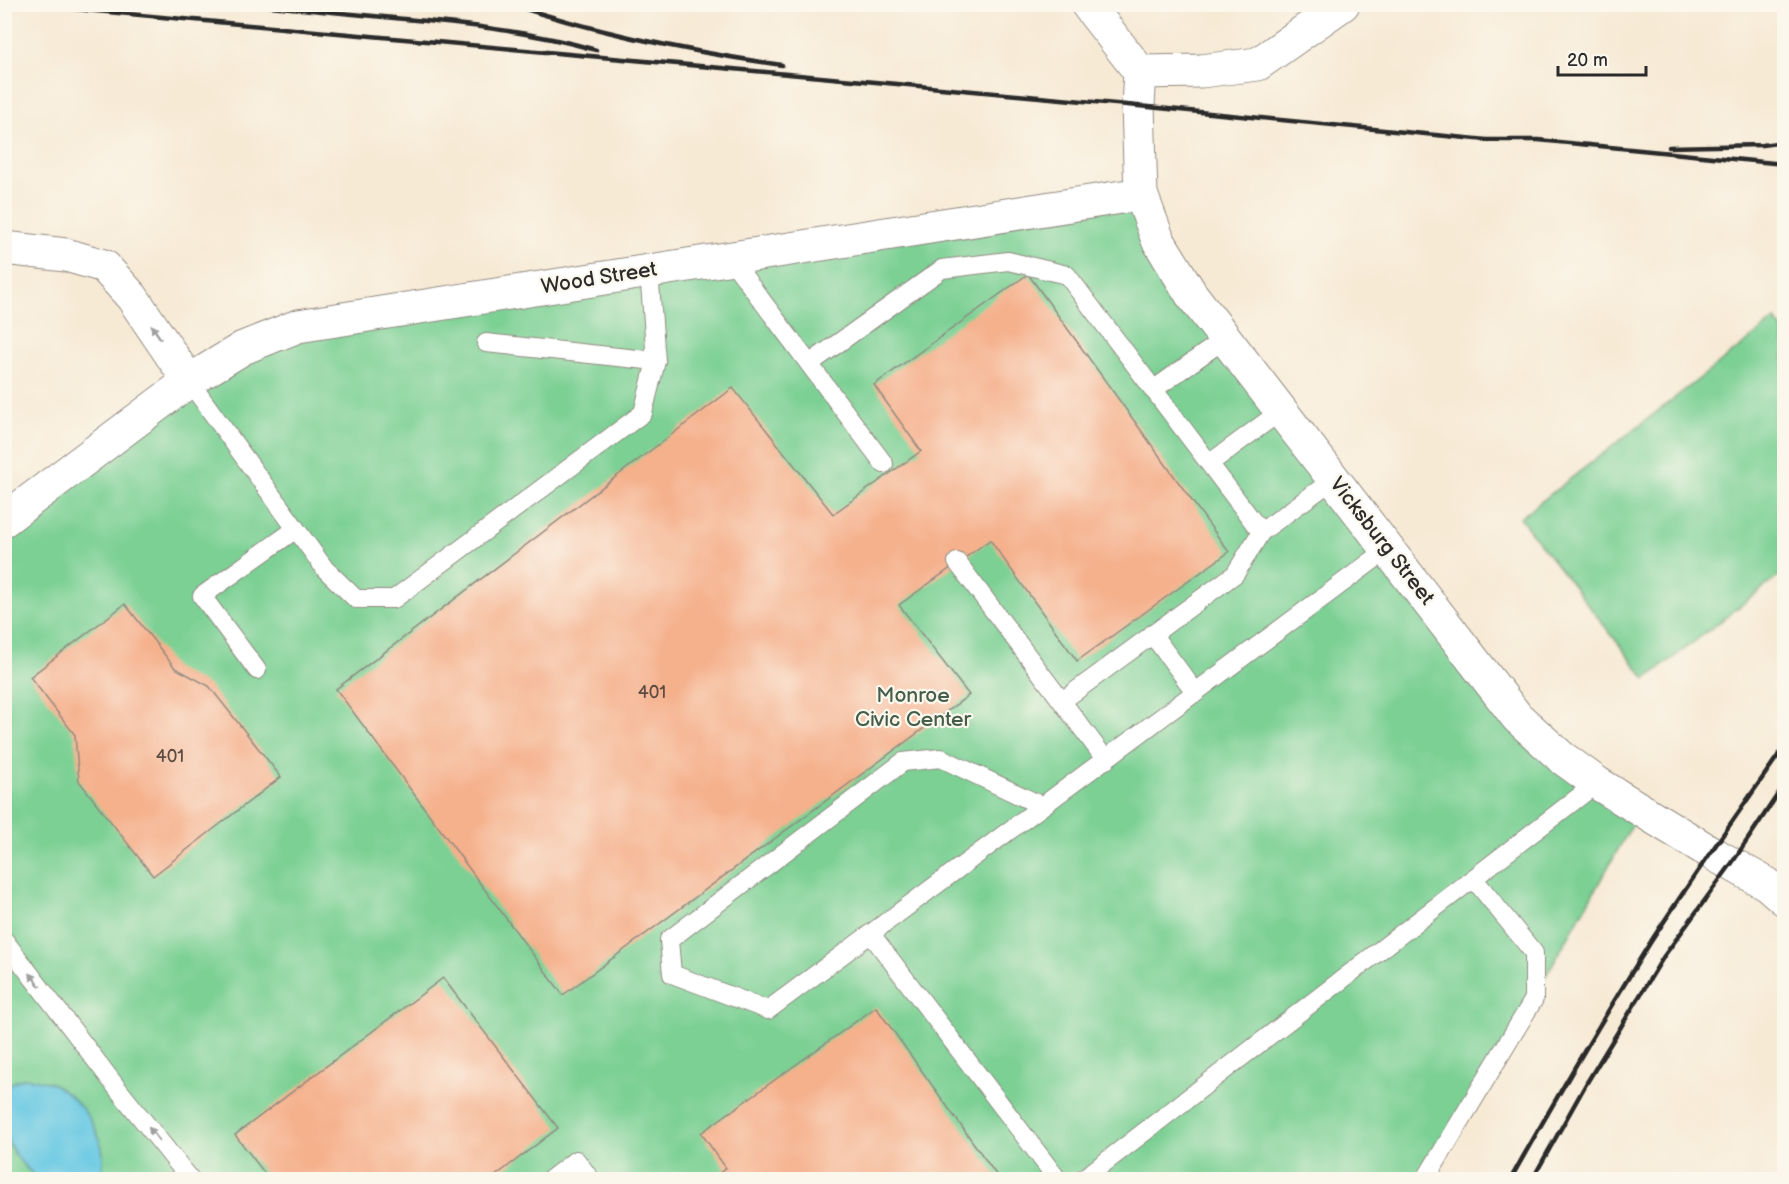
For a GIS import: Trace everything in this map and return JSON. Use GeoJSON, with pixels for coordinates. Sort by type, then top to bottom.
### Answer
{"type":"FeatureCollection","features":[{"type":"Feature","properties":{"kind":"street"},"geometry":{"type":"LineString","coordinates":[[1088,4],[1140,72],[1201,71],[1258,64],[1343,4]]}},
{"type":"Feature","properties":{"kind":"street","name":"Vicksburg Street"},"geometry":{"type":"LineString","coordinates":[[1140,72],[1138,117],[1141,194],[1158,240],[1191,294],[1517,717],[1561,757],[1597,783],[1767,884],[1785,899]]}},
{"type":"Feature","properties":{"kind":"street","name":"Wood Street"},"geometry":{"type":"LineString","coordinates":[[4,520],[189,381],[243,348],[298,326],[1141,194]]}},
{"type":"Feature","properties":{"kind":"street"},"geometry":{"type":"LineString","coordinates":[[4,248],[66,255],[104,266],[132,297],[189,381]]}},
{"type":"Feature","properties":{"kind":"street","name":"Wood Street"},"geometry":{"type":"LineString","coordinates":[[4,496],[59,467],[93,453]]}},
{"type":"Feature","properties":{"kind":"lane"},"geometry":{"type":"LineString","coordinates":[[730,258],[884,464]]}},
{"type":"Feature","properties":{"kind":"lane"},"geometry":{"type":"LineString","coordinates":[[809,364],[942,269],[1008,261],[1067,275],[1261,532]]}},
{"type":"Feature","properties":{"kind":"lane"},"geometry":{"type":"LineString","coordinates":[[189,381],[324,569],[356,599],[394,599],[643,412],[656,361],[649,271]]}},
{"type":"Feature","properties":{"kind":"lane"},"geometry":{"type":"LineString","coordinates":[[1153,390],[1226,338]]}},
{"type":"Feature","properties":{"kind":"lane"},"geometry":{"type":"LineString","coordinates":[[486,343],[656,361]]}},
{"type":"Feature","properties":{"kind":"lane"},"geometry":{"type":"LineString","coordinates":[[1210,463],[1281,411]]}},
{"type":"Feature","properties":{"kind":"lane"},"geometry":{"type":"LineString","coordinates":[[1062,701],[1235,574],[1261,532],[1334,478]]}},
{"type":"Feature","properties":{"kind":"lane"},"geometry":{"type":"LineString","coordinates":[[257,670],[202,596],[296,529]]}},
{"type":"Feature","properties":{"kind":"lane"},"geometry":{"type":"LineString","coordinates":[[1042,806],[941,758],[903,762],[669,940],[672,974],[768,1010],[1388,549]]}},
{"type":"Feature","properties":{"kind":"lane"},"geometry":{"type":"LineString","coordinates":[[957,562],[1106,760]]}},
{"type":"Feature","properties":{"kind":"lane"},"geometry":{"type":"LineString","coordinates":[[1152,634],[1196,693]]}},
{"type":"Feature","properties":{"kind":"lane"},"geometry":{"type":"LineString","coordinates":[[1082,1179],[1597,783]]}},
{"type":"Feature","properties":{"kind":"lane"},"geometry":{"type":"LineString","coordinates":[[1425,1179],[1534,999],[1534,953],[1474,879]]}},
{"type":"Feature","properties":{"kind":"lane"},"geometry":{"type":"LineString","coordinates":[[871,933],[1058,1179]]}},
{"type":"Feature","properties":{"kind":"lane"},"geometry":{"type":"LineString","coordinates":[[4,940],[117,1088],[191,1179]]}},
{"type":"Feature","properties":{"kind":"lane"},"geometry":{"type":"LineString","coordinates":[[550,1179],[576,1160],[591,1179]]}},
{"type":"Feature","properties":{"kind":"green space","name":"Monroe Civic Center"},"geometry":{"type":"Polygon","coordinates":[[[1141,194],[1158,240],[1517,717],[1640,811],[1430,1179],[5,1180],[5,521],[243,348],[1141,194]]]}},
{"type":"Feature","properties":{"kind":"green space"},"geometry":{"type":"Polygon","coordinates":[[[1775,320],[1784,332],[1784,572],[1646,679],[1520,518],[1775,320]]]}},
{"type":"Feature","properties":{"kind":"water"},"geometry":{"type":"Polygon","coordinates":[[[25,1078],[53,1084],[64,1091],[85,1112],[99,1138],[102,1152],[103,1166],[99,1179],[38,1179],[18,1158],[5,1132],[3,1118],[5,1093],[10,1085],[25,1078]]]}},
{"type":"Feature","properties":{"kind":"building","name":"Monroe Civic Center"},"geometry":{"type":"Polygon","coordinates":[[[1028,274],[1229,552],[1077,661],[990,540],[899,605],[969,695],[563,995],[336,689],[733,388],[833,514],[921,451],[874,385],[1028,274]]]}},
{"type":"Feature","properties":{"kind":"building"},"geometry":{"type":"Polygon","coordinates":[[[125,604],[175,668],[209,686],[281,777],[153,876],[79,781],[75,735],[30,677],[125,604]]]}},
{"type":"Feature","properties":{"kind":"building"},"geometry":{"type":"Polygon","coordinates":[[[443,978],[558,1128],[490,1180],[270,1180],[235,1135],[443,978]]]}},
{"type":"Feature","properties":{"kind":"building"},"geometry":{"type":"Polygon","coordinates":[[[876,1007],[1000,1180],[710,1180],[726,1168],[701,1133],[876,1007]]]}},
{"type":"Feature","properties":{"kind":"railway"},"geometry":{"type":"LineString","coordinates":[[20,4],[1487,140],[1538,140],[1784,164]]}},
{"type":"Feature","properties":{"kind":"railway"},"geometry":{"type":"LineString","coordinates":[[249,4],[470,26],[521,33],[596,50]]}},
{"type":"Feature","properties":{"kind":"railway"},"geometry":{"type":"LineString","coordinates":[[510,4],[644,41],[782,65]]}},
{"type":"Feature","properties":{"kind":"railway"},"geometry":{"type":"LineString","coordinates":[[1669,147],[1762,145],[1784,142]]}},
{"type":"Feature","properties":{"kind":"railway"},"geometry":{"type":"LineString","coordinates":[[1510,1180],[1650,943],[1784,747]]}},
{"type":"Feature","properties":{"kind":"railway"},"geometry":{"type":"LineString","coordinates":[[1532,1180],[1586,1084],[1664,956],[1732,863],[1784,785]]}}]}
